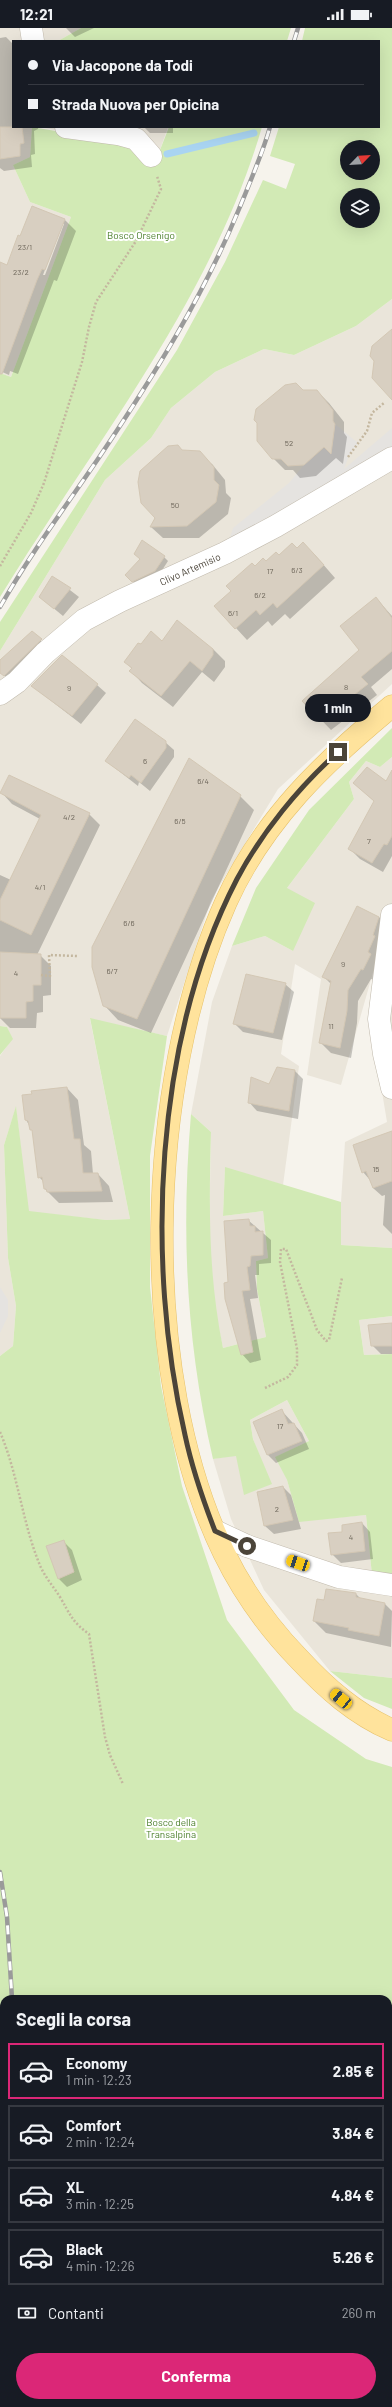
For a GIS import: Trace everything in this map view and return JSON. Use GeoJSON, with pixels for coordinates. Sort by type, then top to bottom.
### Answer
{"type":"FeatureCollection","features":[{"type":"Feature","properties":{"kind":"main road"},"geometry":{"type":"LineString","coordinates":[[392,706],[315,773],[287,806],[253,853],[226,903],[209,946],[186,1018],[180,1045],[166,1146],[163,1228],[165,1310],[176,1390],[185,1436],[197,1482],[215,1531],[243,1587],[288,1648],[322,1684],[350,1707],[392,1730]]}},
{"type":"Feature","properties":{"kind":"street"},"geometry":{"type":"LineString","coordinates":[[31,28],[33,40]]}},
{"type":"Feature","properties":{"kind":"street"},"geometry":{"type":"LineString","coordinates":[[73,128],[118,134],[136,139],[151,156]]}},
{"type":"Feature","properties":{"kind":"street","name":"Clivo Artemisio"},"geometry":{"type":"LineString","coordinates":[[0,694],[17,682],[45,653],[84,620],[120,601],[225,553],[344,487],[392,458]]}},
{"type":"Feature","properties":{"kind":"street"},"geometry":{"type":"LineString","coordinates":[[392,914],[379,1019],[384,1054],[392,1088]]}},
{"type":"Feature","properties":{"kind":"street"},"geometry":{"type":"LineString","coordinates":[[215,1531],[247,1546],[339,1577],[392,1585]]}},
{"type":"Feature","properties":{"kind":"path"},"geometry":{"type":"LineString","coordinates":[[0,566],[28,519],[44,483],[82,362],[96,302],[136,241],[161,189],[151,156]]}},
{"type":"Feature","properties":{"kind":"path"},"geometry":{"type":"LineString","coordinates":[[344,487],[343,470],[350,453],[367,431],[372,413],[384,402]]}},
{"type":"Feature","properties":{"kind":"path"},"geometry":{"type":"LineString","coordinates":[[41,975],[50,976],[49,955],[77,956]]}},
{"type":"Feature","properties":{"kind":"path"},"geometry":{"type":"LineString","coordinates":[[265,1388],[288,1377],[297,1365],[296,1349],[280,1262],[281,1249],[286,1249],[317,1330],[326,1341],[329,1340],[342,1278]]}},
{"type":"Feature","properties":{"kind":"path"},"geometry":{"type":"LineString","coordinates":[[0,1432],[13,1466],[20,1504],[39,1563],[69,1616],[76,1625],[89,1634],[105,1737],[110,1755],[123,1784]]}},
{"type":"Feature","properties":{"kind":"shaded area"},"geometry":{"type":"Polygon","coordinates":[[[0,28],[81,28],[60,40],[12,40],[12,128],[32,128],[30,157],[13,165],[30,202],[71,217],[11,377],[0,373],[0,28]]]}},
{"type":"Feature","properties":{"kind":"shaded area"},"geometry":{"type":"Polygon","coordinates":[[[45,128],[168,128],[160,150],[144,163],[126,143],[45,128]]]}},
{"type":"Feature","properties":{"kind":"shaded area"},"geometry":{"type":"Polygon","coordinates":[[[392,299],[392,684],[278,789],[211,900],[167,1036],[90,1019],[130,1219],[106,1220],[28,1212],[16,1107],[4,1145],[8,1258],[16,1306],[13,1346],[0,1356],[0,1056],[12,1039],[7,1027],[0,1026],[0,651],[105,480],[151,438],[171,408],[215,372],[264,349],[294,355],[356,326],[392,299]]]}},
{"type":"Feature","properties":{"kind":"shaded area"},"geometry":{"type":"Polygon","coordinates":[[[335,424],[358,443],[350,453],[344,469],[392,428],[392,458],[225,553],[233,528],[289,483],[304,465],[333,441],[335,424]]]}},
{"type":"Feature","properties":{"kind":"shaded area"},"geometry":{"type":"Polygon","coordinates":[[[392,757],[392,1248],[341,1245],[341,1202],[345,1142],[387,1122],[373,1038],[374,969],[341,1085],[307,1075],[321,979],[295,964],[281,1054],[299,1066],[283,1185],[225,1168],[223,1216],[263,1211],[268,1258],[256,1261],[257,1289],[266,1337],[223,1348],[215,1310],[209,1237],[211,1132],[191,1114],[212,1002],[232,946],[265,936],[293,951],[287,888],[354,799],[349,782],[366,761],[380,767],[392,757]]]}},
{"type":"Feature","properties":{"kind":"shaded area"},"geometry":{"type":"Polygon","coordinates":[[[0,1287],[8,1300],[8,1316],[0,1333],[0,1287]]]}},
{"type":"Feature","properties":{"kind":"shaded area"},"geometry":{"type":"Polygon","coordinates":[[[392,1316],[392,1354],[364,1355],[359,1320],[392,1316]]]}},
{"type":"Feature","properties":{"kind":"shaded area"},"geometry":{"type":"Polygon","coordinates":[[[287,1400],[309,1441],[276,1457],[287,1480],[299,1521],[366,1515],[372,1575],[392,1573],[392,1678],[330,1671],[264,1590],[231,1519],[213,1459],[236,1455],[271,1484],[253,1439],[250,1420],[287,1400]]]}},
{"type":"Feature","properties":{"kind":"green space"},"geometry":{"type":"Polygon","coordinates":[[[81,28],[291,28],[287,40],[60,40],[81,28]]]}},
{"type":"Feature","properties":{"kind":"green space"},"geometry":{"type":"Polygon","coordinates":[[[305,28],[392,28],[392,299],[356,326],[294,355],[264,349],[215,372],[171,408],[151,438],[105,480],[0,651],[0,622],[177,350],[225,262],[263,180],[286,189],[295,164],[270,156],[279,128],[380,128],[380,40],[302,40],[305,28]]]}},
{"type":"Feature","properties":{"kind":"green space","name":"Bosco Orsenigo"},"geometry":{"type":"Polygon","coordinates":[[[32,128],[126,143],[144,163],[160,150],[169,128],[262,128],[240,191],[213,252],[181,312],[147,370],[0,597],[0,373],[11,377],[71,217],[30,202],[13,165],[30,157],[32,128]]]}},
{"type":"Feature","properties":{"kind":"green space"},"geometry":{"type":"Polygon","coordinates":[[[392,728],[392,757],[380,767],[366,761],[349,782],[354,799],[287,888],[315,903],[293,951],[265,936],[232,946],[256,888],[309,810],[392,728]]]}},
{"type":"Feature","properties":{"kind":"green space","name":"Bosco della Transalpina"},"geometry":{"type":"Polygon","coordinates":[[[90,1018],[167,1036],[150,1156],[150,1287],[161,1386],[182,1486],[227,1620],[294,1710],[366,1759],[392,1767],[392,1995],[0,1995],[0,1356],[13,1346],[16,1306],[8,1258],[4,1145],[16,1106],[29,1211],[106,1220],[130,1219],[90,1018]]]}},
{"type":"Feature","properties":{"kind":"green space"},"geometry":{"type":"Polygon","coordinates":[[[0,1026],[7,1027],[13,1039],[0,1055],[0,1026]]]}},
{"type":"Feature","properties":{"kind":"green space"},"geometry":{"type":"Polygon","coordinates":[[[191,1114],[211,1132],[210,1214],[212,1267],[218,1321],[223,1348],[266,1337],[257,1289],[256,1261],[268,1258],[263,1211],[223,1216],[225,1167],[341,1202],[341,1245],[392,1248],[392,1316],[359,1320],[364,1355],[392,1354],[392,1573],[372,1575],[366,1515],[299,1522],[287,1480],[275,1457],[309,1441],[287,1400],[250,1420],[253,1439],[272,1484],[244,1495],[236,1456],[213,1459],[197,1373],[188,1288],[186,1202],[191,1114]]]}},
{"type":"Feature","properties":{"kind":"green space"},"geometry":{"type":"Polygon","coordinates":[[[330,1671],[392,1678],[392,1709],[364,1698],[330,1671]]]}},
{"type":"Feature","properties":{"kind":"building"},"geometry":{"type":"Polygon","coordinates":[[[0,127],[22,128],[24,143],[20,144],[20,156],[0,159],[0,127]]]}},
{"type":"Feature","properties":{"kind":"building"},"geometry":{"type":"Polygon","coordinates":[[[32,206],[65,219],[45,270],[42,269],[37,280],[2,374],[0,374],[0,262],[7,265],[18,235],[20,236],[32,206]]]}},
{"type":"Feature","properties":{"kind":"building"},"geometry":{"type":"Polygon","coordinates":[[[392,329],[392,400],[372,378],[374,361],[370,356],[372,346],[392,329]]]}},
{"type":"Feature","properties":{"kind":"building"},"geometry":{"type":"Polygon","coordinates":[[[296,383],[303,390],[317,390],[333,410],[333,421],[335,424],[331,454],[324,447],[304,465],[288,466],[281,459],[272,459],[257,441],[257,423],[254,420],[256,409],[285,385],[296,383]]]}},
{"type":"Feature","properties":{"kind":"building"},"geometry":{"type":"Polygon","coordinates":[[[178,445],[182,450],[200,451],[214,467],[214,480],[219,485],[216,502],[187,526],[150,527],[155,518],[141,503],[138,482],[140,471],[168,446],[178,445]]]}},
{"type":"Feature","properties":{"kind":"building"},"geometry":{"type":"Polygon","coordinates":[[[142,540],[165,556],[155,571],[132,582],[125,575],[140,559],[134,554],[142,540]]]}},
{"type":"Feature","properties":{"kind":"building"},"geometry":{"type":"Polygon","coordinates":[[[303,542],[324,565],[277,608],[273,603],[260,615],[256,610],[235,629],[214,606],[231,591],[226,586],[252,563],[255,566],[263,558],[266,561],[276,552],[279,555],[292,543],[297,548],[303,542]]]}},
{"type":"Feature","properties":{"kind":"building"},"geometry":{"type":"Polygon","coordinates":[[[52,576],[71,588],[54,609],[39,597],[52,576]]]}},
{"type":"Feature","properties":{"kind":"building"},"geometry":{"type":"Polygon","coordinates":[[[376,597],[392,618],[392,651],[361,677],[368,684],[321,721],[302,701],[359,650],[340,626],[376,597]]]}},
{"type":"Feature","properties":{"kind":"building"},"geometry":{"type":"Polygon","coordinates":[[[177,620],[213,649],[213,655],[202,671],[190,661],[161,696],[129,671],[132,668],[124,662],[138,643],[141,644],[151,631],[162,641],[177,620]]]}},
{"type":"Feature","properties":{"kind":"building"},"geometry":{"type":"Polygon","coordinates":[[[32,631],[42,639],[4,676],[0,673],[0,660],[32,631]]]}},
{"type":"Feature","properties":{"kind":"building"},"geometry":{"type":"Polygon","coordinates":[[[62,655],[98,684],[72,716],[31,686],[62,655]]]}},
{"type":"Feature","properties":{"kind":"building"},"geometry":{"type":"Polygon","coordinates":[[[135,719],[166,741],[166,748],[141,783],[131,775],[129,778],[105,761],[135,719]]]}},
{"type":"Feature","properties":{"kind":"building"},"geometry":{"type":"Polygon","coordinates":[[[189,758],[241,795],[137,1019],[103,1006],[92,967],[92,947],[189,758]]]}},
{"type":"Feature","properties":{"kind":"building"},"geometry":{"type":"Polygon","coordinates":[[[367,767],[386,781],[392,770],[392,836],[387,845],[384,844],[372,863],[348,849],[374,801],[353,783],[367,767]]]}},
{"type":"Feature","properties":{"kind":"building"},"geometry":{"type":"Polygon","coordinates":[[[9,775],[90,813],[31,935],[0,920],[0,900],[41,815],[0,793],[9,775]]]}},
{"type":"Feature","properties":{"kind":"building"},"geometry":{"type":"Polygon","coordinates":[[[357,906],[379,917],[373,935],[375,936],[368,952],[371,954],[363,970],[361,969],[348,990],[347,1011],[340,1048],[319,1043],[331,981],[322,977],[357,906]]]}},
{"type":"Feature","properties":{"kind":"building"},"geometry":{"type":"Polygon","coordinates":[[[0,952],[41,954],[41,985],[33,985],[33,1001],[26,1002],[26,1018],[0,1018],[0,952]]]}},
{"type":"Feature","properties":{"kind":"building"},"geometry":{"type":"Polygon","coordinates":[[[246,974],[286,983],[273,1033],[233,1024],[246,974]]]}},
{"type":"Feature","properties":{"kind":"building"},"geometry":{"type":"Polygon","coordinates":[[[277,1067],[295,1070],[289,1111],[248,1103],[251,1077],[269,1084],[277,1067]]]}},
{"type":"Feature","properties":{"kind":"building"},"geometry":{"type":"Polygon","coordinates":[[[67,1087],[74,1139],[80,1139],[83,1173],[98,1173],[102,1191],[47,1192],[46,1189],[44,1189],[42,1177],[38,1178],[32,1130],[30,1130],[28,1121],[25,1120],[22,1095],[32,1094],[31,1091],[67,1087]]]}},
{"type":"Feature","properties":{"kind":"building"},"geometry":{"type":"Polygon","coordinates":[[[392,1131],[392,1181],[373,1188],[366,1171],[362,1173],[353,1145],[392,1131]]]}},
{"type":"Feature","properties":{"kind":"building"},"geometry":{"type":"Polygon","coordinates":[[[249,1219],[250,1226],[255,1226],[255,1232],[263,1231],[263,1255],[251,1256],[250,1266],[247,1267],[250,1290],[242,1291],[253,1352],[241,1355],[225,1299],[224,1283],[228,1282],[224,1221],[249,1219]]]}},
{"type":"Feature","properties":{"kind":"building"},"geometry":{"type":"Polygon","coordinates":[[[392,1323],[392,1346],[371,1346],[368,1325],[392,1323]]]}},
{"type":"Feature","properties":{"kind":"building"},"geometry":{"type":"Polygon","coordinates":[[[282,1409],[288,1424],[294,1423],[302,1441],[267,1455],[253,1422],[282,1409]]]}},
{"type":"Feature","properties":{"kind":"building"},"geometry":{"type":"Polygon","coordinates":[[[283,1486],[293,1520],[264,1526],[257,1492],[283,1486]]]}},
{"type":"Feature","properties":{"kind":"building"},"geometry":{"type":"Polygon","coordinates":[[[362,1522],[365,1551],[331,1555],[328,1533],[342,1532],[342,1525],[362,1522]]]}},
{"type":"Feature","properties":{"kind":"building"},"geometry":{"type":"Polygon","coordinates":[[[64,1540],[74,1572],[58,1579],[46,1546],[64,1540]]]}},
{"type":"Feature","properties":{"kind":"building"},"geometry":{"type":"Polygon","coordinates":[[[326,1589],[356,1593],[356,1597],[385,1603],[379,1636],[313,1621],[317,1599],[324,1600],[326,1589]]]}},
{"type":"Feature","properties":{"kind":"waterway"},"geometry":{"type":"LineString","coordinates":[[167,154],[254,133]]}},
{"type":"Feature","properties":{"kind":"railway"},"geometry":{"type":"LineString","coordinates":[[294,40],[298,28]]}},
{"type":"Feature","properties":{"kind":"railway"},"geometry":{"type":"LineString","coordinates":[[0,607],[36,549],[120,426],[176,336],[210,274],[225,242],[256,168],[270,128]]}},
{"type":"Feature","properties":{"kind":"railway"},"geometry":{"type":"LineString","coordinates":[[0,1872],[7,1917],[12,1995]]}},
{"type":"Feature","properties":{"kind":"route"},"geometry":{"type":"LineString","coordinates":[[247,1546],[215,1531],[197,1482],[185,1436],[176,1390],[165,1310],[163,1228],[166,1146],[175,1072],[186,1018],[209,946],[226,903],[238,877],[253,853],[292,799],[315,773],[338,752]]}}]}
